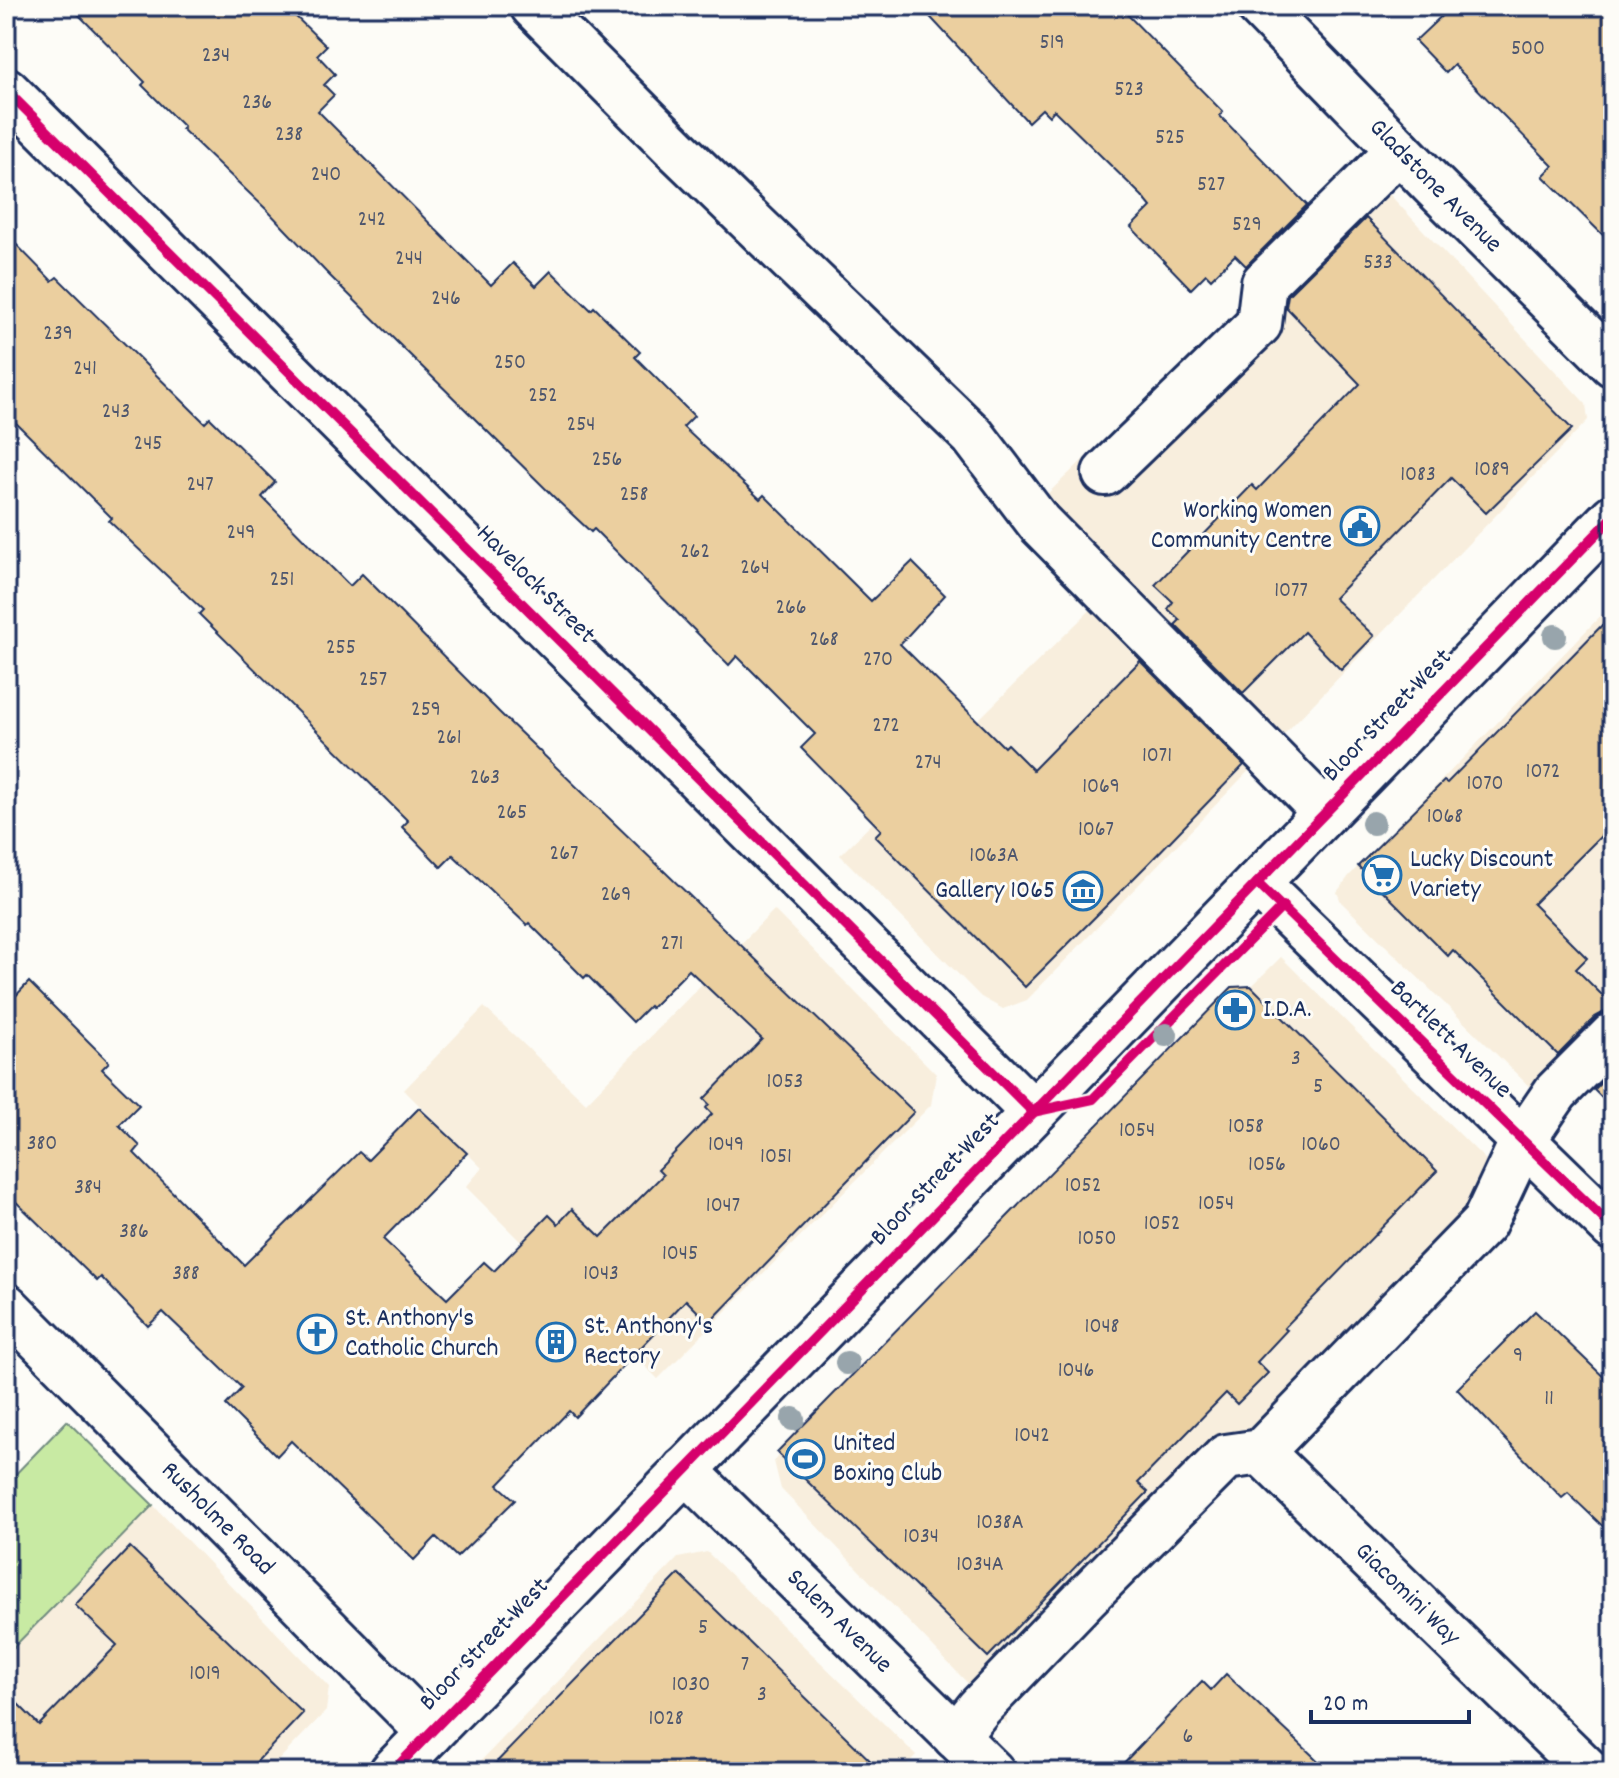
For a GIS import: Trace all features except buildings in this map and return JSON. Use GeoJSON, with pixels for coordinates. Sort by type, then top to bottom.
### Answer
{"type":"FeatureCollection","features":[{"type":"Feature","properties":{"kind":"street"},"geometry":{"type":"LineString","coordinates":[[533,6],[973,436],[1039,523],[1325,812]]}},
{"type":"Feature","properties":{"kind":"street","name":"Gladstone Avenue"},"geometry":{"type":"LineString","coordinates":[[1259,6],[1613,364]]}},
{"type":"Feature","properties":{"kind":"street","name":"Havelock Street"},"geometry":{"type":"LineString","coordinates":[[6,90],[1033,1112]]}},
{"type":"Feature","properties":{"kind":"street"},"geometry":{"type":"LineString","coordinates":[[1105,473],[1259,324],[1264,283],[1399,150]]}},
{"type":"Feature","properties":{"kind":"street","name":"Bloor Street West"},"geometry":{"type":"LineString","coordinates":[[392,1772],[1613,517]]}},
{"type":"Feature","properties":{"kind":"street","name":"Bartlett Avenue"},"geometry":{"type":"LineString","coordinates":[[1257,883],[1613,1228]]}},
{"type":"Feature","properties":{"kind":"street"},"geometry":{"type":"LineString","coordinates":[[956,1737],[979,1708],[1226,1457],[1261,1452],[1484,1223],[1522,1142],[1556,1092],[1613,1035]]}},
{"type":"Feature","properties":{"kind":"street","name":"Rusholme Road"},"geometry":{"type":"LineString","coordinates":[[6,1306],[430,1733]]}},
{"type":"Feature","properties":{"kind":"street","name":"Giacomini Way"},"geometry":{"type":"LineString","coordinates":[[1261,1452],[1589,1772]]}},
{"type":"Feature","properties":{"kind":"street","name":"Salem Avenue"},"geometry":{"type":"LineString","coordinates":[[685,1470],[992,1772]]}},
{"type":"Feature","properties":{"kind":"shaded area"},"geometry":{"type":"Polygon","coordinates":[[[1376,180],[1586,404],[1588,420],[1027,1000],[1003,1009],[981,997],[840,855],[1121,580],[1042,499],[1376,180]]]}},
{"type":"Feature","properties":{"kind":"shaded area"},"geometry":{"type":"Polygon","coordinates":[[[1613,603],[1613,1015],[1537,1094],[1341,902],[1337,892],[1613,603]]]}},
{"type":"Feature","properties":{"kind":"shaded area"},"geometry":{"type":"Polygon","coordinates":[[[774,910],[936,1074],[931,1105],[658,1379],[466,1187],[482,1168],[404,1090],[484,1007],[586,1103],[774,910]]]}},
{"type":"Feature","properties":{"kind":"shaded area"},"geometry":{"type":"Polygon","coordinates":[[[1281,957],[1501,1175],[1362,1317],[1218,1477],[1005,1699],[1007,1724],[781,1489],[774,1461],[1281,957]]]}},
{"type":"Feature","properties":{"kind":"shaded area"},"geometry":{"type":"Polygon","coordinates":[[[153,1505],[329,1687],[326,1711],[267,1772],[6,1772],[6,1655],[153,1505]]]}},
{"type":"Feature","properties":{"kind":"shaded area"},"geometry":{"type":"Polygon","coordinates":[[[707,1552],[916,1755],[900,1772],[470,1772],[678,1558],[707,1552]]]}},
{"type":"Feature","properties":{"kind":"green space"},"geometry":{"type":"Polygon","coordinates":[[[67,1421],[153,1505],[6,1655],[6,1484],[67,1421]]]}},
{"type":"Feature","properties":{"kind":"cycle path"},"geometry":{"type":"LineString","coordinates":[[6,90],[1033,1112]]}},
{"type":"Feature","properties":{"kind":"cycle path"},"geometry":{"type":"LineString","coordinates":[[392,1772],[1613,517]]}},
{"type":"Feature","properties":{"kind":"cycle path"},"geometry":{"type":"LineString","coordinates":[[1257,883],[1613,1228]]}},
{"type":"Feature","properties":{"kind":"cycle path"},"geometry":{"type":"LineString","coordinates":[[1033,1112],[1093,1099],[1283,906]]}},
{"type":"Feature","properties":{"kind":"place","name":"Working Women Community Centre"},"geometry":{"type":"Point","coordinates":[1360,526]}},
{"type":"Feature","properties":{"kind":"place","name":"Lucky Discount Variety"},"geometry":{"type":"Point","coordinates":[1382,875]}},
{"type":"Feature","properties":{"kind":"place","name":"Gallery 1065"},"geometry":{"type":"Point","coordinates":[1083,891]}},
{"type":"Feature","properties":{"kind":"place","name":"I.D.A."},"geometry":{"type":"Point","coordinates":[1235,1010]}},
{"type":"Feature","properties":{"kind":"place","name":"St. Anthony's Catholic Church"},"geometry":{"type":"Point","coordinates":[317,1334]}},
{"type":"Feature","properties":{"kind":"place","name":"St. Anthony's Rectory"},"geometry":{"type":"Point","coordinates":[556,1342]}},
{"type":"Feature","properties":{"kind":"place","name":"United Boxing Club"},"geometry":{"type":"Point","coordinates":[805,1459]}}]}
